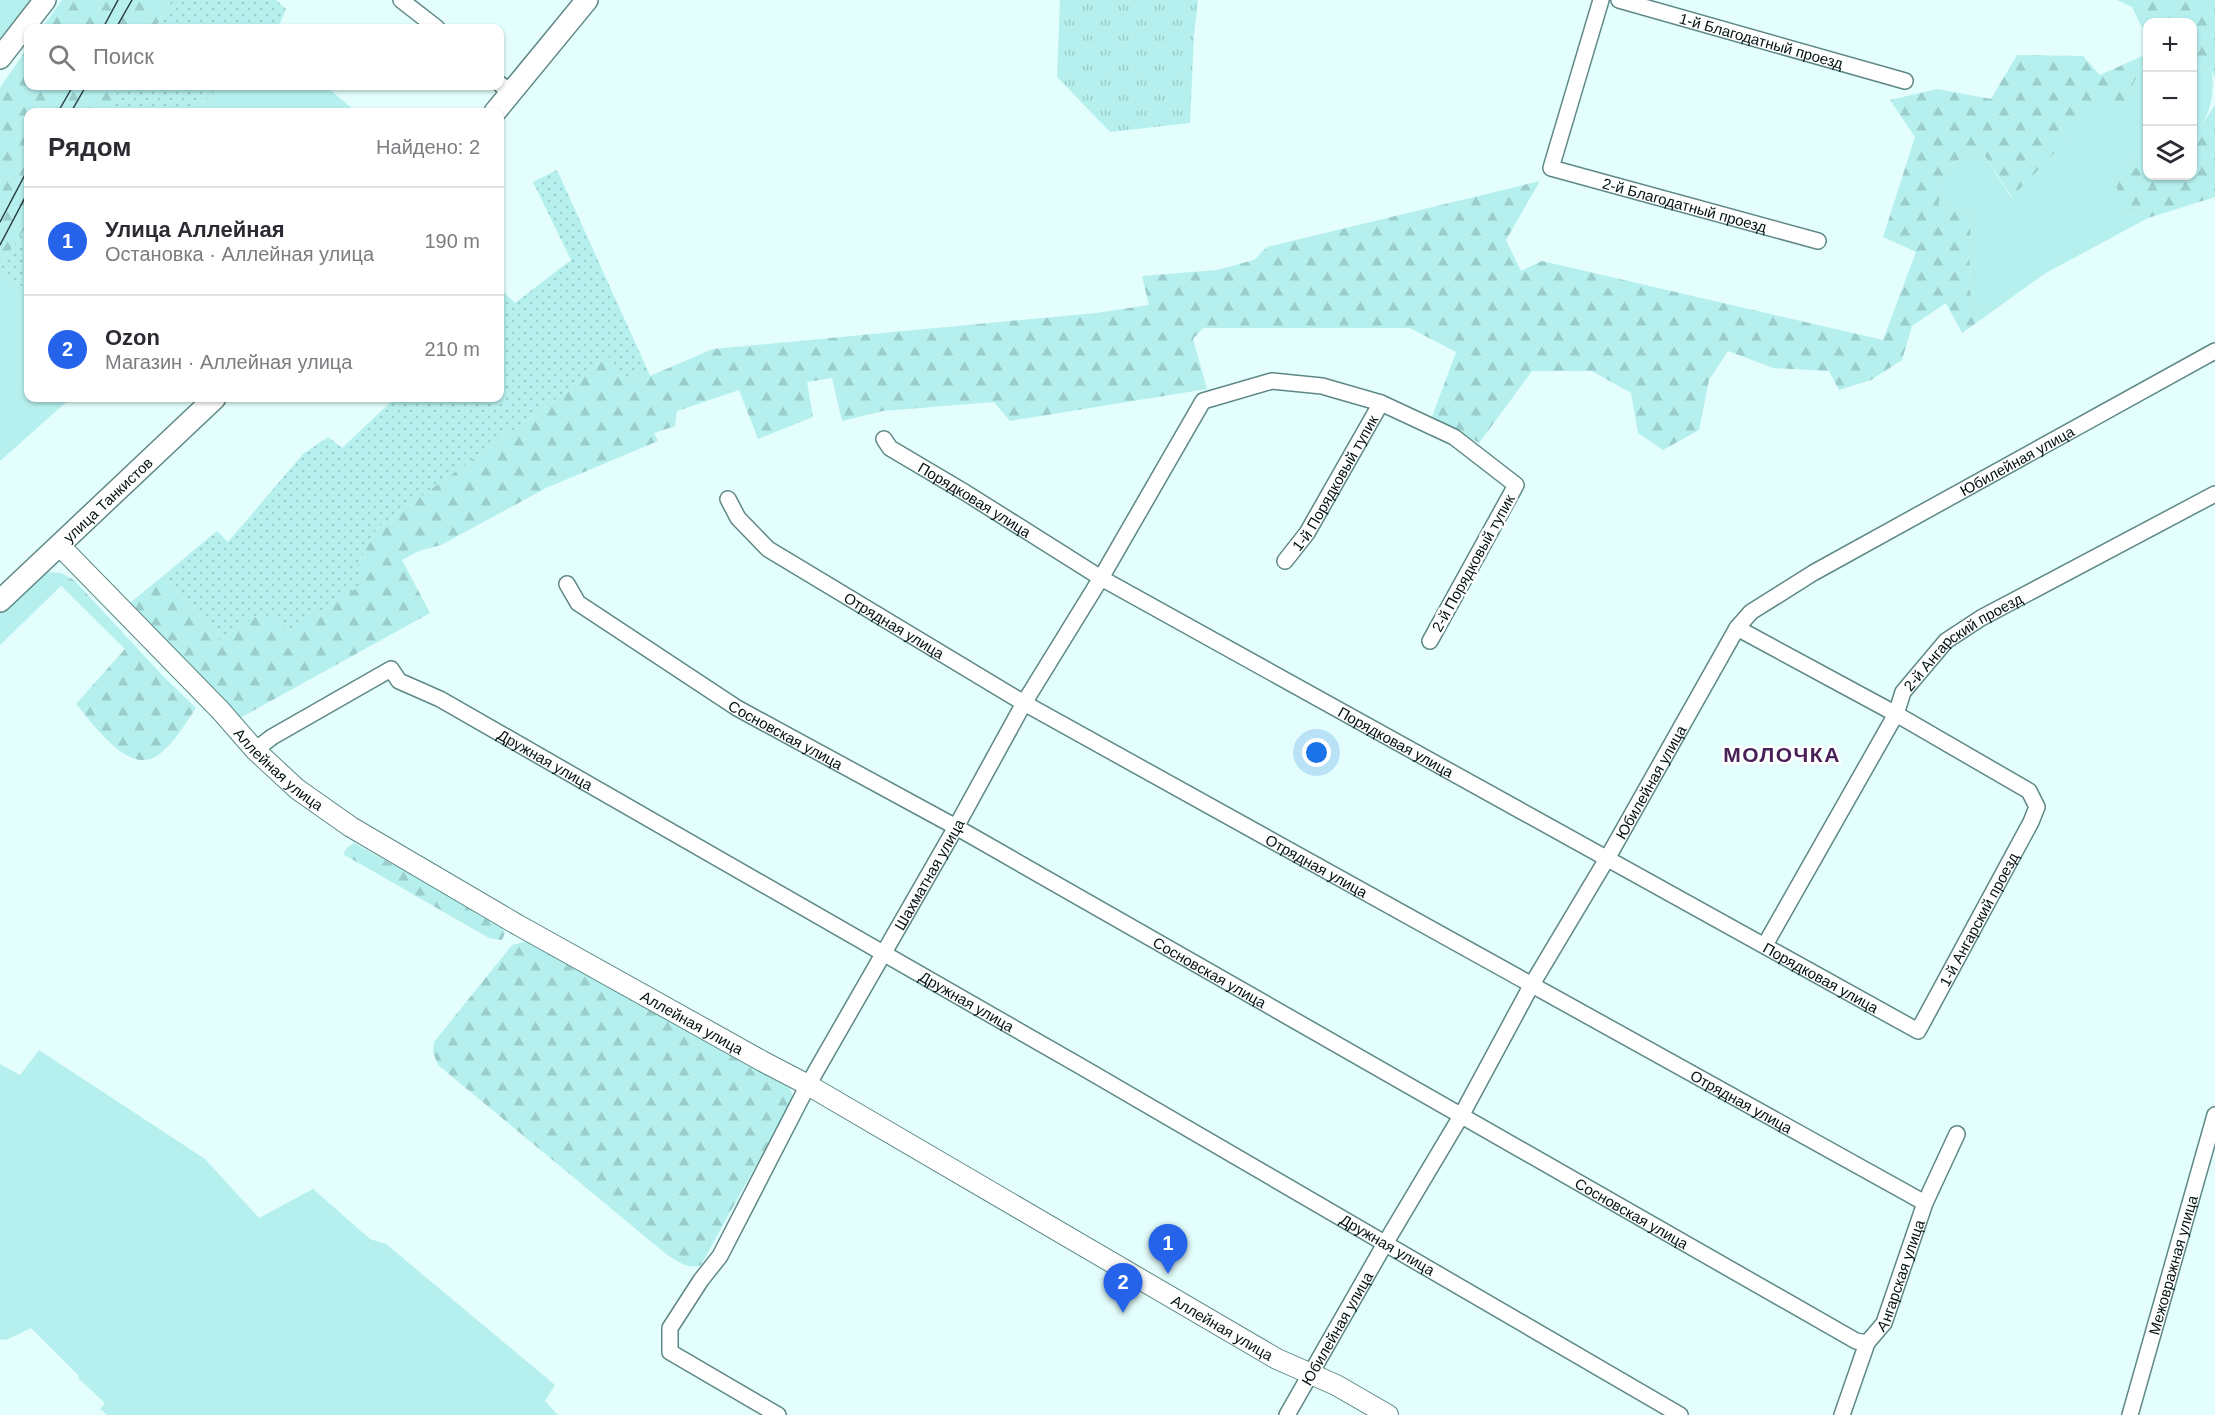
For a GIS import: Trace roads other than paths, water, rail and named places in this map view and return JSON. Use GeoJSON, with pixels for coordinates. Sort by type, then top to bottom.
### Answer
{"type":"FeatureCollection","features":[{"type":"Feature","properties":{"kind":"main road"},"geometry":{"type":"LineString","coordinates":[[26,24],[45,0]]}},
{"type":"Feature","properties":{"kind":"main road"},"geometry":{"type":"LineString","coordinates":[[497,108],[505,88],[587,0]]}},
{"type":"Feature","properties":{"kind":"main road"},"geometry":{"type":"LineString","coordinates":[[0,58],[24,27]]}},
{"type":"Feature","properties":{"kind":"main road","name":"улица Танкистов"},"geometry":{"type":"LineString","coordinates":[[0,601],[210,402]]}},
{"type":"Feature","properties":{"kind":"street"},"geometry":{"type":"LineString","coordinates":[[401,0],[432,24]]}},
{"type":"Feature","properties":{"kind":"street","name":"2-й Благодатный проезд"},"geometry":{"type":"LineString","coordinates":[[1601,0],[1551,168],[1818,241]]}},
{"type":"Feature","properties":{"kind":"street","name":"1-й Благодатный проезд"},"geometry":{"type":"LineString","coordinates":[[1619,0],[1905,81]]}},
{"type":"Feature","properties":{"kind":"street","name":"Юбилейная улица"},"geometry":{"type":"LineString","coordinates":[[1287,1415],[1461,1116],[1531,986],[1608,857],[1737,628],[1751,612],[1813,573],[2215,351]]}},
{"type":"Feature","properties":{"kind":"street","name":"Шахматная улица"},"geometry":{"type":"LineString","coordinates":[[778,1415],[670,1352],[670,1328],[701,1280],[720,1256],[808,1084],[956,827],[1024,703],[1101,578],[1203,401],[1272,381],[1322,386],[1381,403]]}},
{"type":"Feature","properties":{"kind":"street","name":"2-й Порядковый тупик"},"geometry":{"type":"LineString","coordinates":[[1381,403],[1454,437],[1516,485],[1430,640]]}},
{"type":"Feature","properties":{"kind":"street","name":"1-й Порядковый тупик"},"geometry":{"type":"LineString","coordinates":[[1285,561],[1307,533],[1381,403]]}},
{"type":"Feature","properties":{"kind":"street","name":"Порядковая улица"},"geometry":{"type":"LineString","coordinates":[[884,439],[890,448],[1101,578],[1918,1030]]}},
{"type":"Feature","properties":{"kind":"street","name":"2-й Ангарский проезд"},"geometry":{"type":"LineString","coordinates":[[1764,945],[1896,714],[1904,692],[1946,641],[1980,618],[2215,494]]}},
{"type":"Feature","properties":{"kind":"street","name":"Отрядная улица"},"geometry":{"type":"LineString","coordinates":[[728,499],[738,518],[768,549],[1024,703],[1925,1203]]}},
{"type":"Feature","properties":{"kind":"street","name":"Аллейная улица"},"geometry":{"type":"LineString","coordinates":[[59,544],[221,711],[255,750],[297,789],[351,827],[518,925],[762,1061],[808,1084],[1277,1359],[1336,1384],[1388,1415]]}},
{"type":"Feature","properties":{"kind":"street","name":"Сосновская улица"},"geometry":{"type":"LineString","coordinates":[[567,584],[578,603],[737,708],[956,827],[1856,1341],[1867,1343]]}},
{"type":"Feature","properties":{"kind":"street"},"geometry":{"type":"LineString","coordinates":[[1737,628],[1896,714]]}},
{"type":"Feature","properties":{"kind":"street","name":"Дружная улица"},"geometry":{"type":"LineString","coordinates":[[255,750],[272,737],[391,669],[399,681],[440,699],[884,953],[1386,1242],[1680,1415]]}},
{"type":"Feature","properties":{"kind":"street","name":"1-й Ангарский проезд"},"geometry":{"type":"LineString","coordinates":[[1896,714],[2029,791],[2037,807],[1918,1030]]}},
{"type":"Feature","properties":{"kind":"street","name":"Межовражная улица"},"geometry":{"type":"LineString","coordinates":[[2130,1415],[2215,1115]]}},
{"type":"Feature","properties":{"kind":"street","name":"Ангарская улица"},"geometry":{"type":"LineString","coordinates":[[1842,1415],[1867,1343],[1884,1323],[1925,1203],[1957,1134]]}},
{"type":"Feature","properties":{"kind":"tram line"},"geometry":{"type":"LineString","coordinates":[[105,24],[118,0]]}},
{"type":"Feature","properties":{"kind":"tram line"},"geometry":{"type":"LineString","coordinates":[[118,24],[132,0]]}},
{"type":"Feature","properties":{"kind":"tram line"},"geometry":{"type":"LineString","coordinates":[[60,108],[71,90]]}},
{"type":"Feature","properties":{"kind":"tram line"},"geometry":{"type":"LineString","coordinates":[[73,108],[84,90]]}},
{"type":"Feature","properties":{"kind":"tram line"},"geometry":{"type":"LineString","coordinates":[[0,222],[24,177]]}},
{"type":"Feature","properties":{"kind":"tram line"},"geometry":{"type":"LineString","coordinates":[[0,245],[24,200]]}},
{"type":"Feature","properties":{"kind":"place","name":"Улица Аллейная"},"geometry":{"type":"Point","coordinates":[1168,1274]}},
{"type":"Feature","properties":{"kind":"place","name":"Ozon"},"geometry":{"type":"Point","coordinates":[1123,1313]}},
{"type":"Feature","properties":{"kind":"district","name":"МОЛОЧКА"},"geometry":{"type":"Point","coordinates":[1782,754]}}]}
